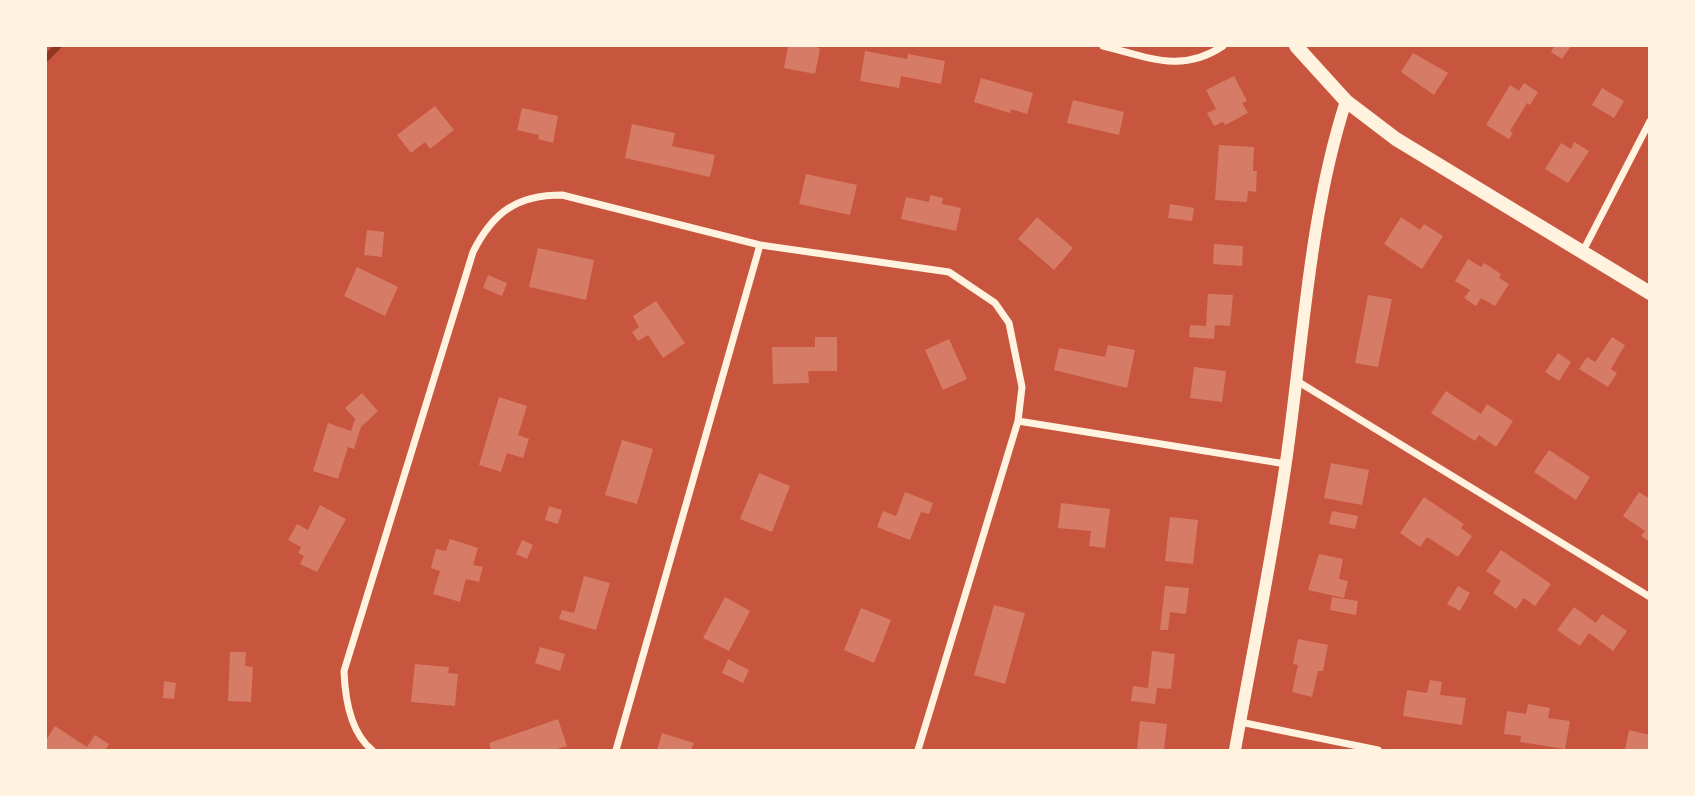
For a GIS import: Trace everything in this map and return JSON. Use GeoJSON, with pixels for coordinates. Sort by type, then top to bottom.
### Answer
{"type":"FeatureCollection","features":[{"type":"Feature","properties":{"kind":"main road"},"geometry":{"type":"LineString","coordinates":[[1296,46],[1346,101],[1396,139],[1650,293]]}},
{"type":"Feature","properties":{"kind":"street"},"geometry":{"type":"LineString","coordinates":[[1103,46],[1172,63],[1191,62],[1223,46]]}},
{"type":"Feature","properties":{"kind":"street"},"geometry":{"type":"LineString","coordinates":[[1235,751],[1286,464],[1332,150],[1346,101]]}},
{"type":"Feature","properties":{"kind":"street"},"geometry":{"type":"LineString","coordinates":[[1582,254],[1650,121]]}},
{"type":"Feature","properties":{"kind":"street"},"geometry":{"type":"LineString","coordinates":[[372,751],[353,724],[345,696],[344,671],[473,252],[484,231],[515,204],[536,195],[562,195],[760,244],[948,272],[974,286],[995,303],[1009,323],[1022,387],[1018,421],[918,751]]}},
{"type":"Feature","properties":{"kind":"street"},"geometry":{"type":"LineString","coordinates":[[616,751],[760,244]]}},
{"type":"Feature","properties":{"kind":"street"},"geometry":{"type":"LineString","coordinates":[[1297,381],[1650,597]]}},
{"type":"Feature","properties":{"kind":"street"},"geometry":{"type":"LineString","coordinates":[[1018,421],[1286,464]]}},
{"type":"Feature","properties":{"kind":"street"},"geometry":{"type":"LineString","coordinates":[[1240,722],[1378,751]]}},
{"type":"Feature","properties":{"kind":"building"},"geometry":{"type":"Polygon","coordinates":[[[788,46],[815,46],[820,49],[815,74],[784,68],[788,46]]]}},
{"type":"Feature","properties":{"kind":"building"},"geometry":{"type":"Polygon","coordinates":[[[1554,46],[1571,46],[1562,59],[1551,52],[1554,46]]]}},
{"type":"Feature","properties":{"kind":"building"},"geometry":{"type":"Polygon","coordinates":[[[865,51],[907,59],[908,54],[945,61],[941,84],[901,76],[899,88],[860,81],[865,51]]]}},
{"type":"Feature","properties":{"kind":"building"},"geometry":{"type":"Polygon","coordinates":[[[1413,53],[1448,73],[1434,95],[1401,72],[1413,53]]]}},
{"type":"Feature","properties":{"kind":"building"},"geometry":{"type":"Polygon","coordinates":[[[1234,76],[1247,101],[1242,103],[1248,113],[1225,125],[1223,122],[1214,126],[1207,113],[1216,109],[1206,90],[1234,76]]]}},
{"type":"Feature","properties":{"kind":"building"},"geometry":{"type":"Polygon","coordinates":[[[981,78],[1033,93],[1027,114],[1011,109],[1010,113],[974,102],[981,78]]]}},
{"type":"Feature","properties":{"kind":"building"},"geometry":{"type":"Polygon","coordinates":[[[1524,83],[1538,92],[1530,105],[1527,103],[1510,131],[1513,133],[1509,139],[1486,125],[1510,85],[1519,91],[1524,83]]]}},
{"type":"Feature","properties":{"kind":"building"},"geometry":{"type":"Polygon","coordinates":[[[1602,88],[1624,101],[1614,118],[1592,105],[1602,88]]]}},
{"type":"Feature","properties":{"kind":"building"},"geometry":{"type":"Polygon","coordinates":[[[1073,100],[1124,112],[1119,135],[1067,123],[1073,100]]]}},
{"type":"Feature","properties":{"kind":"building"},"geometry":{"type":"Polygon","coordinates":[[[435,106],[454,130],[430,149],[425,142],[411,153],[397,135],[435,106]]]}},
{"type":"Feature","properties":{"kind":"building"},"geometry":{"type":"Polygon","coordinates":[[[522,108],[558,116],[553,143],[538,139],[539,135],[517,130],[522,108]]]}},
{"type":"Feature","properties":{"kind":"building"},"geometry":{"type":"Polygon","coordinates":[[[632,124],[675,133],[672,146],[715,155],[710,177],[625,158],[632,124]]]}},
{"type":"Feature","properties":{"kind":"building"},"geometry":{"type":"Polygon","coordinates":[[[1574,142],[1589,151],[1568,183],[1545,169],[1561,143],[1571,149],[1574,142]]]}},
{"type":"Feature","properties":{"kind":"building"},"geometry":{"type":"Polygon","coordinates":[[[1219,145],[1254,147],[1256,192],[1248,191],[1247,202],[1215,200],[1219,145]]]}},
{"type":"Feature","properties":{"kind":"building"},"geometry":{"type":"Polygon","coordinates":[[[806,174],[857,185],[850,215],[799,204],[806,174]]]}},
{"type":"Feature","properties":{"kind":"building"},"geometry":{"type":"Polygon","coordinates":[[[930,195],[943,198],[942,204],[961,208],[956,231],[901,219],[906,197],[929,202],[930,195]]]}},
{"type":"Feature","properties":{"kind":"building"},"geometry":{"type":"Polygon","coordinates":[[[1170,204],[1194,208],[1192,221],[1168,218],[1170,204]]]}},
{"type":"Feature","properties":{"kind":"building"},"geometry":{"type":"Polygon","coordinates":[[[1037,217],[1073,248],[1054,270],[1018,239],[1037,217]]]}},
{"type":"Feature","properties":{"kind":"building"},"geometry":{"type":"Polygon","coordinates":[[[1401,217],[1420,230],[1424,224],[1443,236],[1422,269],[1384,244],[1401,217]]]}},
{"type":"Feature","properties":{"kind":"building"},"geometry":{"type":"Polygon","coordinates":[[[367,230],[384,232],[382,257],[364,255],[367,230]]]}},
{"type":"Feature","properties":{"kind":"building"},"geometry":{"type":"Polygon","coordinates":[[[1214,244],[1243,246],[1242,266],[1213,264],[1214,244]]]}},
{"type":"Feature","properties":{"kind":"building"},"geometry":{"type":"Polygon","coordinates":[[[538,248],[594,260],[586,300],[529,287],[538,248]]]}},
{"type":"Feature","properties":{"kind":"building"},"geometry":{"type":"Polygon","coordinates":[[[1468,259],[1481,267],[1484,263],[1501,274],[1499,278],[1509,284],[1495,306],[1481,298],[1476,306],[1464,298],[1470,290],[1455,281],[1468,259]]]}},
{"type":"Feature","properties":{"kind":"building"},"geometry":{"type":"Polygon","coordinates":[[[357,267],[398,287],[385,316],[344,296],[357,267]]]}},
{"type":"Feature","properties":{"kind":"building"},"geometry":{"type":"Polygon","coordinates":[[[488,275],[507,283],[502,296],[483,288],[488,275]]]}},
{"type":"Feature","properties":{"kind":"building"},"geometry":{"type":"Polygon","coordinates":[[[1208,294],[1233,295],[1230,326],[1215,325],[1214,339],[1189,337],[1190,325],[1206,326],[1208,294]]]}},
{"type":"Feature","properties":{"kind":"building"},"geometry":{"type":"Polygon","coordinates":[[[1368,295],[1392,299],[1378,367],[1355,363],[1368,295]]]}},
{"type":"Feature","properties":{"kind":"building"},"geometry":{"type":"Polygon","coordinates":[[[656,301],[685,343],[663,358],[648,335],[638,341],[632,332],[639,327],[633,316],[656,301]]]}},
{"type":"Feature","properties":{"kind":"building"},"geometry":{"type":"Polygon","coordinates":[[[815,337],[837,337],[837,371],[808,371],[809,383],[773,384],[772,347],[815,347],[815,337]]]}},
{"type":"Feature","properties":{"kind":"building"},"geometry":{"type":"Polygon","coordinates":[[[1612,337],[1625,345],[1611,369],[1617,373],[1608,387],[1579,369],[1587,357],[1595,362],[1612,337]]]}},
{"type":"Feature","properties":{"kind":"building"},"geometry":{"type":"Polygon","coordinates":[[[949,339],[967,379],[943,390],[925,350],[949,339]]]}},
{"type":"Feature","properties":{"kind":"building"},"geometry":{"type":"Polygon","coordinates":[[[1108,345],[1135,350],[1127,388],[1054,370],[1059,348],[1105,357],[1108,345]]]}},
{"type":"Feature","properties":{"kind":"building"},"geometry":{"type":"Polygon","coordinates":[[[1558,353],[1571,362],[1559,381],[1545,372],[1558,353]]]}},
{"type":"Feature","properties":{"kind":"building"},"geometry":{"type":"Polygon","coordinates":[[[1194,367],[1226,371],[1222,402],[1190,398],[1194,367]]]}},
{"type":"Feature","properties":{"kind":"building"},"geometry":{"type":"Polygon","coordinates":[[[1446,391],[1481,414],[1487,404],[1513,421],[1496,447],[1479,435],[1475,441],[1431,413],[1446,391]]]}},
{"type":"Feature","properties":{"kind":"building"},"geometry":{"type":"Polygon","coordinates":[[[362,393],[378,411],[361,427],[354,449],[348,447],[338,479],[313,471],[328,423],[351,431],[355,419],[345,408],[362,393]]]}},
{"type":"Feature","properties":{"kind":"building"},"geometry":{"type":"Polygon","coordinates":[[[499,397],[527,406],[518,435],[529,439],[523,458],[507,453],[501,472],[479,465],[499,397]]]}},
{"type":"Feature","properties":{"kind":"building"},"geometry":{"type":"Polygon","coordinates":[[[622,440],[653,449],[637,504],[605,495],[622,440]]]}},
{"type":"Feature","properties":{"kind":"building"},"geometry":{"type":"Polygon","coordinates":[[[1549,450],[1590,477],[1576,500],[1534,472],[1549,450]]]}},
{"type":"Feature","properties":{"kind":"building"},"geometry":{"type":"Polygon","coordinates":[[[1331,463],[1369,470],[1362,505],[1324,498],[1331,463]]]}},
{"type":"Feature","properties":{"kind":"building"},"geometry":{"type":"Polygon","coordinates":[[[759,473],[790,486],[772,532],[740,519],[759,473]]]}},
{"type":"Feature","properties":{"kind":"building"},"geometry":{"type":"Polygon","coordinates":[[[905,492],[933,503],[929,514],[921,512],[910,540],[877,527],[883,511],[896,516],[905,492]]]}},
{"type":"Feature","properties":{"kind":"building"},"geometry":{"type":"Polygon","coordinates":[[[1639,492],[1650,499],[1650,542],[1641,536],[1645,531],[1623,516],[1639,492]]]}},
{"type":"Feature","properties":{"kind":"building"},"geometry":{"type":"Polygon","coordinates":[[[1424,497],[1464,524],[1461,528],[1472,536],[1458,557],[1427,537],[1420,547],[1400,533],[1424,497]]]}},
{"type":"Feature","properties":{"kind":"building"},"geometry":{"type":"Polygon","coordinates":[[[1061,503],[1110,509],[1105,548],[1089,546],[1091,531],[1058,528],[1061,503]]]}},
{"type":"Feature","properties":{"kind":"building"},"geometry":{"type":"Polygon","coordinates":[[[320,505],[346,519],[317,572],[300,564],[304,556],[298,553],[301,547],[288,540],[297,524],[308,530],[320,505]]]}},
{"type":"Feature","properties":{"kind":"building"},"geometry":{"type":"Polygon","coordinates":[[[549,506],[562,510],[558,524],[545,520],[549,506]]]}},
{"type":"Feature","properties":{"kind":"building"},"geometry":{"type":"Polygon","coordinates":[[[1332,511],[1358,516],[1355,529],[1329,524],[1332,511]]]}},
{"type":"Feature","properties":{"kind":"building"},"geometry":{"type":"Polygon","coordinates":[[[1170,517],[1198,520],[1193,564],[1165,561],[1170,517]]]}},
{"type":"Feature","properties":{"kind":"building"},"geometry":{"type":"Polygon","coordinates":[[[450,539],[478,548],[473,565],[483,567],[479,582],[466,579],[460,602],[433,594],[440,571],[431,568],[436,549],[446,551],[450,539]]]}},
{"type":"Feature","properties":{"kind":"building"},"geometry":{"type":"Polygon","coordinates":[[[522,540],[533,545],[527,559],[516,554],[522,540]]]}},
{"type":"Feature","properties":{"kind":"building"},"geometry":{"type":"Polygon","coordinates":[[[1501,550],[1551,584],[1535,606],[1524,598],[1516,609],[1493,593],[1501,581],[1486,571],[1501,550]]]}},
{"type":"Feature","properties":{"kind":"building"},"geometry":{"type":"Polygon","coordinates":[[[1319,554],[1343,559],[1339,579],[1348,581],[1344,598],[1308,590],[1319,554]]]}},
{"type":"Feature","properties":{"kind":"building"},"geometry":{"type":"Polygon","coordinates":[[[584,576],[610,583],[596,630],[559,619],[562,610],[574,613],[584,576]]]}},
{"type":"Feature","properties":{"kind":"building"},"geometry":{"type":"Polygon","coordinates":[[[1165,586],[1189,588],[1186,614],[1170,612],[1168,630],[1160,630],[1165,586]]]}},
{"type":"Feature","properties":{"kind":"building"},"geometry":{"type":"Polygon","coordinates":[[[1458,586],[1470,593],[1460,611],[1447,604],[1458,586]]]}},
{"type":"Feature","properties":{"kind":"building"},"geometry":{"type":"Polygon","coordinates":[[[725,597],[750,611],[729,651],[703,638],[725,597]]]}},
{"type":"Feature","properties":{"kind":"building"},"geometry":{"type":"Polygon","coordinates":[[[1332,597],[1358,601],[1356,615],[1330,610],[1332,597]]]}},
{"type":"Feature","properties":{"kind":"building"},"geometry":{"type":"Polygon","coordinates":[[[994,605],[1025,613],[1005,684],[974,675],[994,605]]]}},
{"type":"Feature","properties":{"kind":"building"},"geometry":{"type":"Polygon","coordinates":[[[1574,607],[1596,623],[1602,614],[1627,631],[1613,651],[1589,633],[1580,646],[1557,630],[1574,607]]]}},
{"type":"Feature","properties":{"kind":"building"},"geometry":{"type":"Polygon","coordinates":[[[861,608],[891,620],[874,663],[844,650],[861,608]]]}},
{"type":"Feature","properties":{"kind":"building"},"geometry":{"type":"Polygon","coordinates":[[[1298,639],[1328,645],[1323,671],[1318,671],[1312,697],[1292,692],[1298,665],[1293,664],[1298,639]]]}},
{"type":"Feature","properties":{"kind":"building"},"geometry":{"type":"Polygon","coordinates":[[[540,647],[565,654],[560,671],[535,663],[540,647]]]}},
{"type":"Feature","properties":{"kind":"building"},"geometry":{"type":"Polygon","coordinates":[[[1152,651],[1175,654],[1171,689],[1157,688],[1155,704],[1131,701],[1133,686],[1148,688],[1152,651]]]}},
{"type":"Feature","properties":{"kind":"building"},"geometry":{"type":"Polygon","coordinates":[[[230,652],[246,652],[245,666],[253,667],[251,702],[228,701],[230,652]]]}},
{"type":"Feature","properties":{"kind":"building"},"geometry":{"type":"Polygon","coordinates":[[[728,659],[749,670],[743,683],[722,673],[728,659]]]}},
{"type":"Feature","properties":{"kind":"building"},"geometry":{"type":"Polygon","coordinates":[[[415,664],[449,667],[448,673],[458,674],[455,706],[411,702],[415,664]]]}},
{"type":"Feature","properties":{"kind":"building"},"geometry":{"type":"Polygon","coordinates":[[[1430,680],[1442,682],[1440,695],[1466,698],[1462,725],[1403,716],[1407,690],[1427,693],[1430,680]]]}},
{"type":"Feature","properties":{"kind":"building"},"geometry":{"type":"Polygon","coordinates":[[[164,681],[176,683],[174,699],[163,698],[164,681]]]}},
{"type":"Feature","properties":{"kind":"building"},"geometry":{"type":"Polygon","coordinates":[[[1528,704],[1550,708],[1548,718],[1570,721],[1565,749],[1520,742],[1521,736],[1504,734],[1507,711],[1526,714],[1528,704]]]}},
{"type":"Feature","properties":{"kind":"building"},"geometry":{"type":"Polygon","coordinates":[[[558,719],[567,746],[553,750],[491,750],[489,743],[558,719]]]}},
{"type":"Feature","properties":{"kind":"building"},"geometry":{"type":"Polygon","coordinates":[[[1140,721],[1167,724],[1164,750],[1137,750],[1140,721]]]}},
{"type":"Feature","properties":{"kind":"building"},"geometry":{"type":"Polygon","coordinates":[[[55,726],[87,747],[95,735],[109,744],[105,750],[46,750],[46,740],[55,726]]]}},
{"type":"Feature","properties":{"kind":"building"},"geometry":{"type":"Polygon","coordinates":[[[1629,730],[1650,735],[1650,750],[1625,750],[1629,730]]]}},
{"type":"Feature","properties":{"kind":"building"},"geometry":{"type":"Polygon","coordinates":[[[662,733],[694,743],[691,750],[657,750],[662,733]]]}},
{"type":"Feature","properties":{"kind":"waterway"},"geometry":{"type":"LineString","coordinates":[[46,58],[58,46]]}}]}
